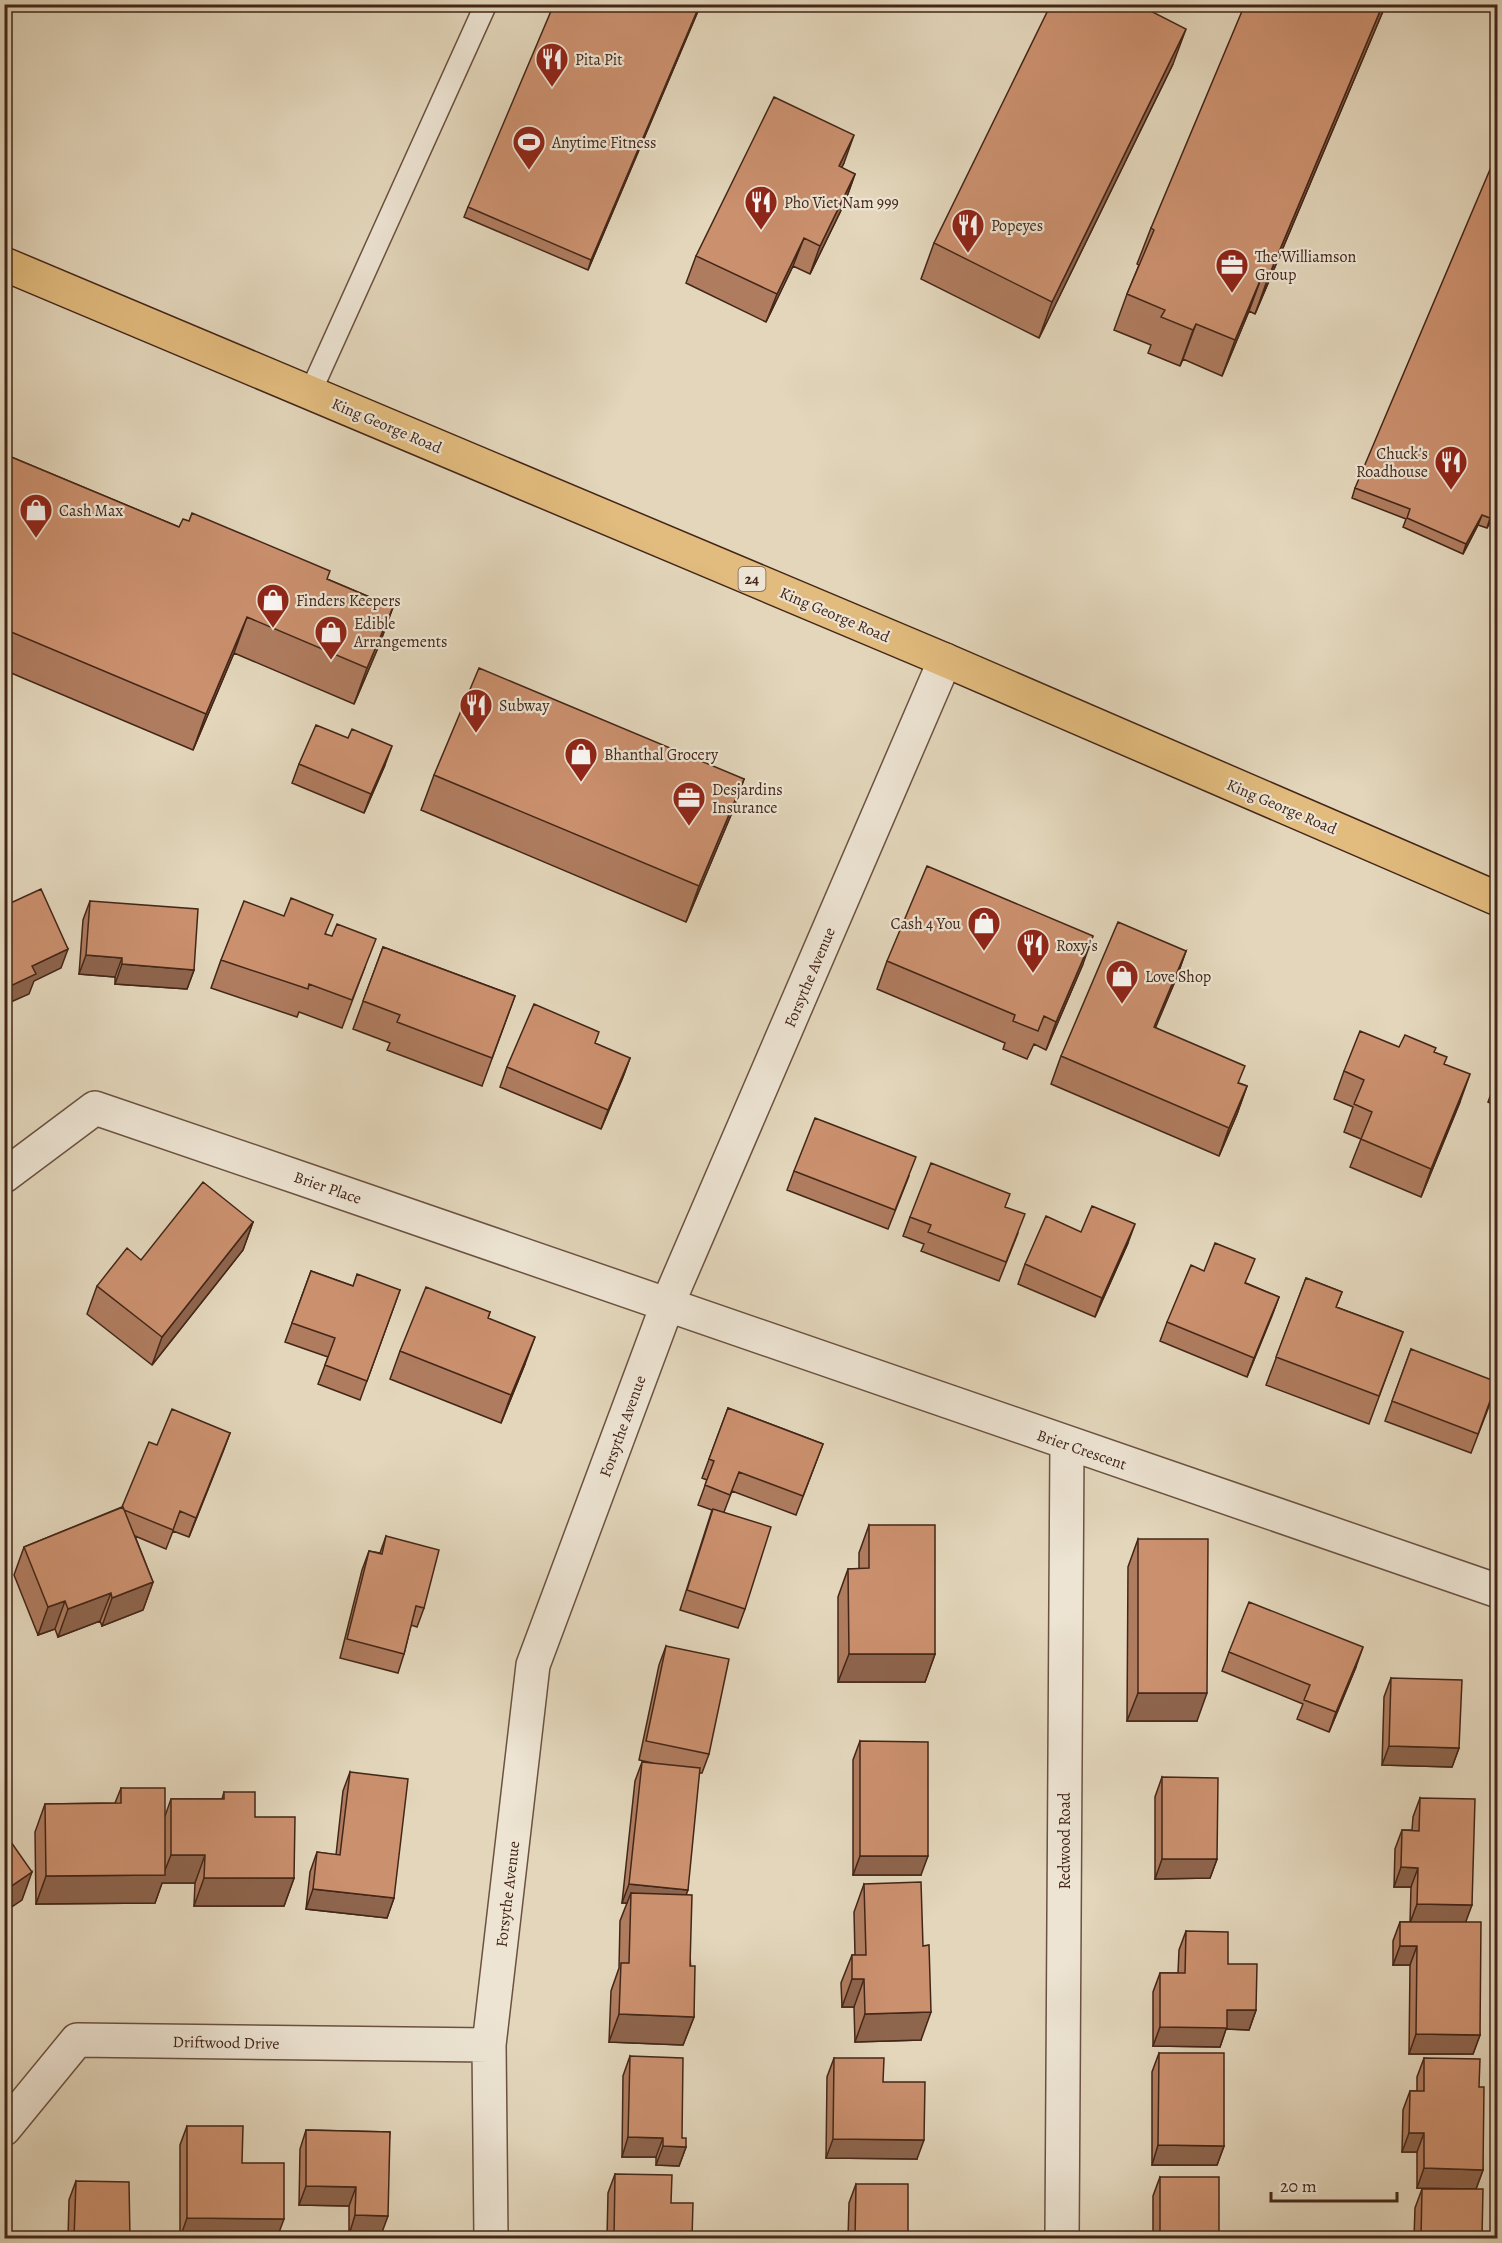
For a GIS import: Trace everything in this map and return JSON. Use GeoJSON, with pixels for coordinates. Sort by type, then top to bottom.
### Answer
{"type":"FeatureCollection","features":[{"type":"Feature","properties":{"kind":"main road","name":"King George Road"},"geometry":{"type":"LineString","coordinates":[[4,264],[945,660],[1497,899]]}},
{"type":"Feature","properties":{"kind":"street","name":"Forsythe Avenue"},"geometry":{"type":"LineString","coordinates":[[491,2238],[489,2045],[533,1665],[668,1303],[945,660]]}},
{"type":"Feature","properties":{"kind":"street","name":"Brier Place"},"geometry":{"type":"LineString","coordinates":[[4,1176],[95,1108],[668,1303]]}},
{"type":"Feature","properties":{"kind":"street","name":"Brier Crescent"},"geometry":{"type":"LineString","coordinates":[[668,1303],[1067,1444],[1497,1591]]}},
{"type":"Feature","properties":{"kind":"street","name":"Redwood Road"},"geometry":{"type":"LineString","coordinates":[[1062,2238],[1067,1444]]}},
{"type":"Feature","properties":{"kind":"street","name":"Driftwood Drive"},"geometry":{"type":"LineString","coordinates":[[4,2128],[77,2040],[489,2045]]}},
{"type":"Feature","properties":{"kind":"lane"},"geometry":{"type":"LineString","coordinates":[[310,393],[486,4]]}},
{"type":"Feature","properties":{"kind":"building"},"geometry":{"type":"Polygon","coordinates":[[[554,4],[700,4],[591,260],[468,207],[554,4]]]}},
{"type":"Feature","properties":{"kind":"building"},"geometry":{"type":"Polygon","coordinates":[[[1051,4],[1137,4],[1186,29],[1052,302],[934,243],[1051,4]]]}},
{"type":"Feature","properties":{"kind":"building"},"geometry":{"type":"Polygon","coordinates":[[[1245,4],[1383,4],[1268,278],[1262,276],[1235,340],[1196,324],[1193,330],[1161,317],[1165,310],[1127,294],[1154,230],[1151,228],[1245,4]]]}},
{"type":"Feature","properties":{"kind":"building"},"geometry":{"type":"Polygon","coordinates":[[[774,97],[854,135],[839,166],[855,174],[820,246],[804,238],[777,294],[696,256],[774,97]]]}},
{"type":"Feature","properties":{"kind":"building"},"geometry":{"type":"Polygon","coordinates":[[[1497,153],[1497,505],[1490,518],[1482,515],[1466,544],[1407,518],[1410,509],[1355,488],[1497,153]]]}},
{"type":"Feature","properties":{"kind":"building"},"geometry":{"type":"Polygon","coordinates":[[[4,454],[179,527],[183,519],[189,521],[192,513],[330,571],[327,579],[393,607],[367,668],[247,617],[206,714],[4,629],[4,454]]]}},
{"type":"Feature","properties":{"kind":"building"},"geometry":{"type":"Polygon","coordinates":[[[479,668],[744,779],[699,886],[434,775],[479,668]]]}},
{"type":"Feature","properties":{"kind":"building"},"geometry":{"type":"Polygon","coordinates":[[[316,725],[348,738],[352,729],[392,746],[371,794],[299,764],[316,725]]]}},
{"type":"Feature","properties":{"kind":"building"},"geometry":{"type":"Polygon","coordinates":[[[927,866],[1093,936],[1056,1022],[1044,1016],[1038,1031],[1013,1021],[1015,1015],[887,961],[927,866]]]}},
{"type":"Feature","properties":{"kind":"building"},"geometry":{"type":"Polygon","coordinates":[[[41,889],[68,949],[32,966],[36,974],[4,989],[4,906],[41,889]]]}},
{"type":"Feature","properties":{"kind":"building"},"geometry":{"type":"Polygon","coordinates":[[[291,898],[333,915],[325,934],[332,936],[337,924],[376,939],[352,1000],[309,984],[308,989],[221,960],[244,901],[284,916],[291,898]]]}},
{"type":"Feature","properties":{"kind":"building"},"geometry":{"type":"Polygon","coordinates":[[[90,901],[198,909],[194,970],[122,964],[122,958],[86,955],[90,901]]]}},
{"type":"Feature","properties":{"kind":"building"},"geometry":{"type":"Polygon","coordinates":[[[1118,922],[1186,951],[1154,1027],[1245,1066],[1238,1083],[1247,1086],[1229,1128],[1061,1056],[1118,922]]]}},
{"type":"Feature","properties":{"kind":"building"},"geometry":{"type":"Polygon","coordinates":[[[383,947],[515,996],[492,1058],[397,1022],[400,1015],[363,1001],[383,947]]]}},
{"type":"Feature","properties":{"kind":"building"},"geometry":{"type":"Polygon","coordinates":[[[534,1004],[599,1032],[595,1043],[630,1058],[608,1110],[507,1067],[534,1004]]]}},
{"type":"Feature","properties":{"kind":"building"},"geometry":{"type":"Polygon","coordinates":[[[1360,1031],[1399,1047],[1405,1035],[1436,1048],[1434,1052],[1447,1057],[1444,1064],[1470,1074],[1431,1169],[1361,1139],[1372,1112],[1354,1104],[1364,1080],[1344,1071],[1360,1031]]]}},
{"type":"Feature","properties":{"kind":"building"},"geometry":{"type":"Polygon","coordinates":[[[815,1118],[916,1157],[895,1210],[794,1171],[815,1118]]]}},
{"type":"Feature","properties":{"kind":"building"},"geometry":{"type":"Polygon","coordinates":[[[931,1163],[1010,1194],[1005,1207],[1025,1214],[1006,1262],[928,1232],[931,1225],[910,1217],[931,1163]]]}},
{"type":"Feature","properties":{"kind":"building"},"geometry":{"type":"Polygon","coordinates":[[[203,1182],[253,1222],[162,1337],[97,1286],[127,1248],[141,1260],[203,1182]]]}},
{"type":"Feature","properties":{"kind":"building"},"geometry":{"type":"Polygon","coordinates":[[[1092,1206],[1135,1224],[1102,1298],[1025,1264],[1046,1216],[1081,1232],[1092,1206]]]}},
{"type":"Feature","properties":{"kind":"building"},"geometry":{"type":"Polygon","coordinates":[[[1215,1243],[1255,1259],[1245,1283],[1279,1297],[1254,1358],[1167,1322],[1191,1265],[1204,1271],[1215,1243]]]}},
{"type":"Feature","properties":{"kind":"building"},"geometry":{"type":"Polygon","coordinates":[[[311,1271],[353,1286],[357,1274],[400,1290],[367,1381],[325,1365],[335,1338],[292,1323],[311,1271]]]}},
{"type":"Feature","properties":{"kind":"building"},"geometry":{"type":"Polygon","coordinates":[[[1306,1278],[1342,1292],[1336,1307],[1403,1332],[1379,1396],[1276,1357],[1306,1278]]]}},
{"type":"Feature","properties":{"kind":"building"},"geometry":{"type":"Polygon","coordinates":[[[426,1287],[490,1312],[488,1318],[535,1337],[511,1395],[400,1351],[426,1287]]]}},
{"type":"Feature","properties":{"kind":"building"},"geometry":{"type":"Polygon","coordinates":[[[1411,1349],[1497,1382],[1478,1434],[1392,1401],[1411,1349]]]}},
{"type":"Feature","properties":{"kind":"building"},"geometry":{"type":"Polygon","coordinates":[[[728,1408],[823,1444],[803,1496],[739,1472],[730,1495],[705,1485],[714,1461],[709,1459],[728,1408]]]}},
{"type":"Feature","properties":{"kind":"building"},"geometry":{"type":"Polygon","coordinates":[[[172,1409],[230,1433],[196,1518],[180,1511],[173,1530],[124,1510],[122,1507],[149,1442],[157,1445],[172,1409]]]}},
{"type":"Feature","properties":{"kind":"building"},"geometry":{"type":"Polygon","coordinates":[[[123,1507],[153,1582],[112,1598],[111,1593],[68,1609],[65,1601],[48,1607],[24,1547],[123,1507]]]}},
{"type":"Feature","properties":{"kind":"building"},"geometry":{"type":"Polygon","coordinates":[[[713,1509],[771,1527],[745,1609],[687,1590],[713,1509]]]}},
{"type":"Feature","properties":{"kind":"building"},"geometry":{"type":"Polygon","coordinates":[[[869,1525],[935,1525],[935,1654],[849,1654],[848,1569],[869,1568],[869,1525]]]}},
{"type":"Feature","properties":{"kind":"building"},"geometry":{"type":"Polygon","coordinates":[[[386,1536],[439,1550],[424,1608],[416,1606],[404,1654],[347,1639],[369,1551],[382,1554],[386,1536]]]}},
{"type":"Feature","properties":{"kind":"building"},"geometry":{"type":"Polygon","coordinates":[[[1138,1539],[1208,1539],[1207,1693],[1138,1693],[1138,1539]]]}},
{"type":"Feature","properties":{"kind":"building"},"geometry":{"type":"Polygon","coordinates":[[[1249,1602],[1363,1647],[1336,1712],[1304,1700],[1310,1685],[1229,1652],[1249,1602]]]}},
{"type":"Feature","properties":{"kind":"building"},"geometry":{"type":"Polygon","coordinates":[[[666,1646],[729,1659],[709,1754],[646,1741],[666,1646]]]}},
{"type":"Feature","properties":{"kind":"building"},"geometry":{"type":"Polygon","coordinates":[[[1391,1678],[1462,1680],[1459,1748],[1389,1746],[1391,1678]]]}},
{"type":"Feature","properties":{"kind":"building"},"geometry":{"type":"Polygon","coordinates":[[[860,1741],[928,1742],[928,1856],[860,1856],[860,1741]]]}},
{"type":"Feature","properties":{"kind":"building"},"geometry":{"type":"Polygon","coordinates":[[[642,1762],[700,1768],[688,1890],[629,1884],[642,1762]]]}},
{"type":"Feature","properties":{"kind":"building"},"geometry":{"type":"Polygon","coordinates":[[[350,1772],[408,1779],[394,1898],[313,1889],[317,1852],[340,1855],[350,1772]]]}},
{"type":"Feature","properties":{"kind":"building"},"geometry":{"type":"Polygon","coordinates":[[[1162,1777],[1218,1778],[1217,1859],[1162,1859],[1162,1777]]]}},
{"type":"Feature","properties":{"kind":"building"},"geometry":{"type":"Polygon","coordinates":[[[121,1788],[165,1788],[165,1875],[46,1876],[45,1804],[121,1803],[121,1788]]]}},
{"type":"Feature","properties":{"kind":"building"},"geometry":{"type":"Polygon","coordinates":[[[224,1792],[255,1792],[255,1817],[295,1817],[294,1878],[204,1878],[205,1855],[171,1855],[171,1799],[224,1799],[224,1792]]]}},
{"type":"Feature","properties":{"kind":"building"},"geometry":{"type":"Polygon","coordinates":[[[1420,1798],[1475,1799],[1472,1905],[1417,1904],[1418,1868],[1401,1867],[1402,1830],[1419,1831],[1420,1798]]]}},
{"type":"Feature","properties":{"kind":"building"},"geometry":{"type":"Polygon","coordinates":[[[4,1832],[32,1872],[4,1891],[4,1832]]]}},
{"type":"Feature","properties":{"kind":"building"},"geometry":{"type":"Polygon","coordinates":[[[921,1882],[923,1946],[929,1945],[931,2012],[865,2014],[864,1979],[852,1979],[852,1955],[866,1955],[864,1884],[921,1882]]]}},
{"type":"Feature","properties":{"kind":"building"},"geometry":{"type":"Polygon","coordinates":[[[631,1893],[692,1895],[690,1966],[695,1966],[694,2017],[619,2014],[621,1963],[629,1963],[631,1893]]]}},
{"type":"Feature","properties":{"kind":"building"},"geometry":{"type":"Polygon","coordinates":[[[1400,1922],[1481,1922],[1480,2035],[1416,2034],[1417,1946],[1400,1946],[1400,1922]]]}},
{"type":"Feature","properties":{"kind":"building"},"geometry":{"type":"Polygon","coordinates":[[[1186,1931],[1228,1932],[1228,1964],[1257,1964],[1256,2010],[1227,2010],[1227,2028],[1160,2027],[1160,1973],[1185,1973],[1186,1931]]]}},
{"type":"Feature","properties":{"kind":"building"},"geometry":{"type":"Polygon","coordinates":[[[1159,2053],[1224,2053],[1224,2146],[1158,2145],[1159,2053]]]}},
{"type":"Feature","properties":{"kind":"building"},"geometry":{"type":"Polygon","coordinates":[[[630,2056],[683,2058],[682,2138],[686,2138],[686,2147],[663,2146],[663,2138],[628,2137],[630,2056]]]}},
{"type":"Feature","properties":{"kind":"building"},"geometry":{"type":"Polygon","coordinates":[[[834,2058],[884,2058],[883,2082],[925,2082],[924,2140],[833,2139],[834,2058]]]}},
{"type":"Feature","properties":{"kind":"building"},"geometry":{"type":"Polygon","coordinates":[[[1424,2058],[1480,2059],[1479,2087],[1484,2087],[1483,2170],[1424,2168],[1424,2133],[1409,2133],[1410,2091],[1424,2091],[1424,2058]]]}},
{"type":"Feature","properties":{"kind":"building"},"geometry":{"type":"Polygon","coordinates":[[[187,2126],[243,2126],[242,2163],[284,2163],[284,2219],[187,2218],[187,2126]]]}},
{"type":"Feature","properties":{"kind":"building"},"geometry":{"type":"Polygon","coordinates":[[[306,2130],[390,2132],[388,2216],[355,2215],[356,2187],[306,2186],[306,2130]]]}},
{"type":"Feature","properties":{"kind":"building"},"geometry":{"type":"Polygon","coordinates":[[[615,2174],[672,2175],[671,2203],[693,2203],[692,2238],[614,2238],[615,2174]]]}},
{"type":"Feature","properties":{"kind":"building"},"geometry":{"type":"Polygon","coordinates":[[[1160,2177],[1219,2177],[1219,2238],[1160,2238],[1160,2177]]]}},
{"type":"Feature","properties":{"kind":"building"},"geometry":{"type":"Polygon","coordinates":[[[76,2181],[129,2182],[130,2238],[74,2238],[76,2181]]]}},
{"type":"Feature","properties":{"kind":"building"},"geometry":{"type":"Polygon","coordinates":[[[856,2184],[908,2184],[908,2238],[855,2238],[856,2184]]]}},
{"type":"Feature","properties":{"kind":"building"},"geometry":{"type":"Polygon","coordinates":[[[1422,2189],[1483,2189],[1482,2238],[1421,2238],[1422,2189]]]}},
{"type":"Feature","properties":{"kind":"place","name":"Pita Pit"},"geometry":{"type":"Point","coordinates":[552,88]}},
{"type":"Feature","properties":{"kind":"place","name":"Anytime Fitness"},"geometry":{"type":"Point","coordinates":[529,171]}},
{"type":"Feature","properties":{"kind":"place","name":"Pho Viet Nam 999"},"geometry":{"type":"Point","coordinates":[761,231]}},
{"type":"Feature","properties":{"kind":"place","name":"Popeyes"},"geometry":{"type":"Point","coordinates":[968,254]}},
{"type":"Feature","properties":{"kind":"place","name":"The Williamson Group"},"geometry":{"type":"Point","coordinates":[1232,294]}},
{"type":"Feature","properties":{"kind":"place","name":"Chuck's Roadhouse"},"geometry":{"type":"Point","coordinates":[1451,491]}},
{"type":"Feature","properties":{"kind":"place","name":"Cash Max"},"geometry":{"type":"Point","coordinates":[36,539]}},
{"type":"Feature","properties":{"kind":"place","name":"Finders Keepers"},"geometry":{"type":"Point","coordinates":[273,629]}},
{"type":"Feature","properties":{"kind":"place","name":"Edible Arrangements"},"geometry":{"type":"Point","coordinates":[331,661]}},
{"type":"Feature","properties":{"kind":"place","name":"Subway"},"geometry":{"type":"Point","coordinates":[476,734]}},
{"type":"Feature","properties":{"kind":"place","name":"Bhanthal Grocery"},"geometry":{"type":"Point","coordinates":[581,783]}},
{"type":"Feature","properties":{"kind":"place","name":"Desjardins Insurance"},"geometry":{"type":"Point","coordinates":[689,827]}},
{"type":"Feature","properties":{"kind":"place","name":"Cash 4 You"},"geometry":{"type":"Point","coordinates":[984,952]}},
{"type":"Feature","properties":{"kind":"place","name":"Roxy's"},"geometry":{"type":"Point","coordinates":[1033,974]}},
{"type":"Feature","properties":{"kind":"place","name":"Love Shop"},"geometry":{"type":"Point","coordinates":[1122,1005]}}]}
